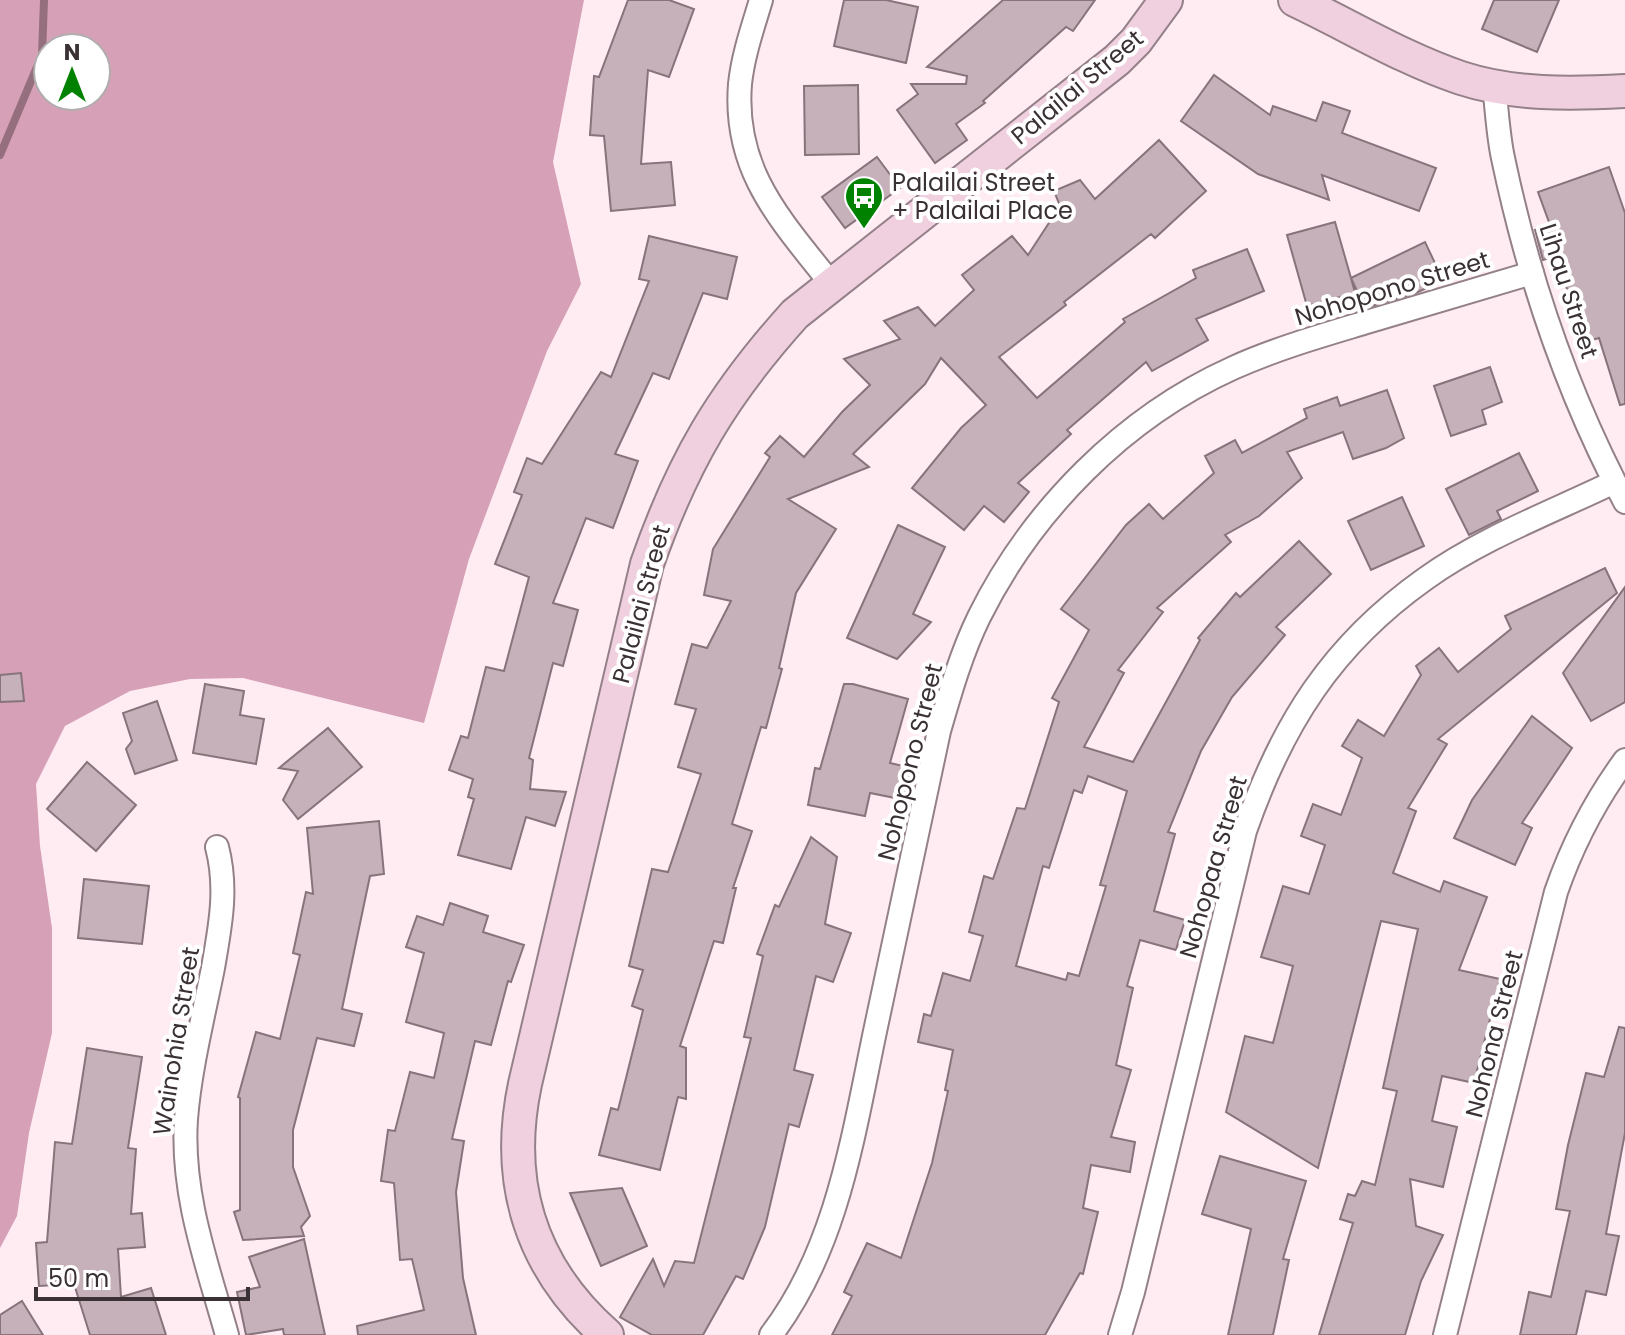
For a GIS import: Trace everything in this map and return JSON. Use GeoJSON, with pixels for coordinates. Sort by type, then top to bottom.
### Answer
{"type":"FeatureCollection","features":[{"type":"Feature","properties":{"kind":"street"},"geometry":{"type":"LineString","coordinates":[[761,0],[741,82],[744,144],[768,203],[832,285]]}},
{"type":"Feature","properties":{"kind":"street","name":"Palailai Street"},"geometry":{"type":"LineString","coordinates":[[607,1335],[585,1315],[560,1283],[539,1246],[521,1194],[517,1153],[519,1111],[647,564],[666,509],[721,405],[756,358],[795,314],[1117,60],[1136,41],[1166,0]]}},
{"type":"Feature","properties":{"kind":"street"},"geometry":{"type":"LineString","coordinates":[[1295,0],[1432,66],[1494,86],[1548,92],[1625,91]]}},
{"type":"Feature","properties":{"kind":"street","name":"Lihau Street"},"geometry":{"type":"LineString","coordinates":[[1494,86],[1502,156],[1542,309],[1600,455],[1620,492]]}},
{"type":"Feature","properties":{"kind":"street","name":"Nohopono Street"},"geometry":{"type":"LineString","coordinates":[[771,1335],[799,1292],[815,1258],[843,1180],[939,731],[956,673],[978,618],[1008,565],[1043,516],[1084,472],[1129,432],[1179,397],[1231,369],[1287,346],[1532,273]]}},
{"type":"Feature","properties":{"kind":"street","name":"Nohopaa Street"},"geometry":{"type":"LineString","coordinates":[[1120,1335],[1245,831],[1262,781],[1285,733],[1313,688],[1347,648],[1385,610],[1427,577],[1472,550],[1620,492]]}},
{"type":"Feature","properties":{"kind":"street","name":"Nohona Street"},"geometry":{"type":"LineString","coordinates":[[1445,1335],[1556,892],[1569,854],[1587,817],[1625,760]]}},
{"type":"Feature","properties":{"kind":"street","name":"Wainohia Street"},"geometry":{"type":"LineString","coordinates":[[217,847],[222,866],[223,912],[191,1083],[185,1153],[188,1189],[226,1335]]}},
{"type":"Feature","properties":{"kind":"shaded area"},"geometry":{"type":"Polygon","coordinates":[[[0,0],[584,0],[553,162],[581,284],[547,351],[469,559],[424,723],[243,678],[190,679],[130,691],[65,726],[36,784],[40,846],[52,928],[52,1033],[29,1133],[17,1216],[0,1248],[0,0]]]}},
{"type":"Feature","properties":{"kind":"building"},"geometry":{"type":"Polygon","coordinates":[[[628,0],[669,0],[694,9],[669,77],[648,70],[641,164],[671,162],[675,205],[611,211],[604,136],[590,135],[594,76],[599,77],[628,0]]]}},
{"type":"Feature","properties":{"kind":"building"},"geometry":{"type":"Polygon","coordinates":[[[844,0],[886,0],[918,7],[906,63],[834,46],[844,0]]]}},
{"type":"Feature","properties":{"kind":"building"},"geometry":{"type":"Polygon","coordinates":[[[1003,0],[1095,0],[1073,31],[1066,27],[983,101],[985,103],[956,124],[967,140],[935,163],[897,110],[918,94],[911,84],[966,84],[967,76],[927,67],[1003,0]]]}},
{"type":"Feature","properties":{"kind":"building"},"geometry":{"type":"Polygon","coordinates":[[[1494,0],[1559,0],[1537,52],[1482,29],[1494,0]]]}},
{"type":"Feature","properties":{"kind":"building"},"geometry":{"type":"Polygon","coordinates":[[[1214,75],[1270,115],[1273,106],[1316,121],[1323,102],[1350,111],[1342,133],[1436,168],[1419,211],[1322,175],[1329,200],[1258,174],[1181,121],[1214,75]]]}},
{"type":"Feature","properties":{"kind":"building"},"geometry":{"type":"Polygon","coordinates":[[[858,85],[859,154],[805,155],[804,86],[858,85]]]}},
{"type":"Feature","properties":{"kind":"building"},"geometry":{"type":"Polygon","coordinates":[[[1159,140],[1206,191],[1155,238],[1151,234],[999,357],[1037,398],[1125,322],[1123,319],[1196,278],[1193,270],[1247,249],[1264,291],[1196,319],[1208,340],[1152,371],[1146,362],[1067,430],[1071,434],[1018,483],[1029,492],[1004,522],[984,506],[964,530],[912,488],[961,428],[986,405],[941,358],[925,384],[853,454],[869,467],[788,499],[836,529],[796,593],[779,668],[782,669],[766,728],[761,727],[732,824],[752,831],[733,888],[736,888],[723,943],[714,941],[680,1046],[686,1048],[686,1099],[678,1097],[660,1170],[599,1155],[611,1108],[618,1110],[643,1010],[632,1006],[643,970],[629,966],[652,869],[668,872],[701,774],[678,767],[696,709],[675,704],[692,644],[707,648],[731,601],[704,595],[713,549],[770,457],[765,453],[780,436],[804,457],[870,385],[844,359],[900,339],[884,321],[918,307],[935,326],[974,290],[962,275],[1012,236],[1028,255],[1060,206],[1054,191],[1080,180],[1095,199],[1159,140]]]}},
{"type":"Feature","properties":{"kind":"building"},"geometry":{"type":"Polygon","coordinates":[[[877,157],[900,188],[845,228],[822,197],[877,157]]]}},
{"type":"Feature","properties":{"kind":"building"},"geometry":{"type":"Polygon","coordinates":[[[1609,167],[1625,213],[1625,404],[1620,405],[1599,338],[1581,343],[1558,255],[1543,260],[1535,230],[1550,225],[1538,192],[1609,167]]]}},
{"type":"Feature","properties":{"kind":"building"},"geometry":{"type":"Polygon","coordinates":[[[1335,222],[1355,293],[1307,306],[1287,235],[1335,222]]]}},
{"type":"Feature","properties":{"kind":"building"},"geometry":{"type":"Polygon","coordinates":[[[649,236],[737,257],[727,299],[703,293],[669,379],[653,373],[615,454],[638,461],[613,528],[586,518],[553,603],[578,610],[563,666],[553,663],[529,758],[533,760],[530,789],[566,792],[555,826],[526,817],[511,869],[458,855],[474,799],[468,797],[473,779],[449,770],[461,736],[468,738],[486,667],[504,671],[529,577],[495,564],[522,495],[514,492],[527,458],[542,464],[601,372],[611,377],[649,281],[639,279],[649,236]]]}},
{"type":"Feature","properties":{"kind":"building"},"geometry":{"type":"Polygon","coordinates":[[[1425,242],[1443,280],[1416,293],[1365,308],[1351,278],[1425,242]]]}},
{"type":"Feature","properties":{"kind":"building"},"geometry":{"type":"Polygon","coordinates":[[[1490,367],[1502,402],[1482,410],[1486,424],[1451,436],[1434,386],[1490,367]]]}},
{"type":"Feature","properties":{"kind":"building"},"geometry":{"type":"Polygon","coordinates":[[[1387,390],[1404,438],[1353,459],[1343,432],[1287,452],[1302,478],[1259,516],[1225,535],[1231,542],[1157,608],[1163,612],[1118,670],[1124,673],[1084,747],[1133,762],[1200,640],[1198,638],[1236,593],[1240,597],[1299,541],[1331,574],[1276,627],[1285,635],[1232,697],[1201,751],[1168,832],[1175,834],[1154,911],[1185,920],[1176,950],[1140,940],[1127,986],[1133,988],[1116,1065],[1131,1070],[1111,1137],[1135,1142],[1130,1172],[1091,1165],[1083,1208],[1098,1212],[1083,1274],[1080,1273],[1045,1335],[832,1335],[852,1296],[844,1292],[867,1243],[901,1258],[932,1163],[948,1091],[945,1090],[953,1050],[918,1042],[924,1014],[931,1016],[943,973],[970,981],[983,936],[969,932],[984,876],[993,879],[1017,808],[1025,809],[1059,702],[1052,698],[1089,630],[1061,609],[1126,525],[1149,504],[1163,519],[1214,473],[1205,456],[1235,440],[1242,453],[1307,418],[1304,409],[1337,397],[1340,406],[1387,390]],[[1088,776],[1082,793],[1074,790],[1049,868],[1043,866],[1016,966],[1066,980],[1068,973],[1079,976],[1106,886],[1100,885],[1127,791],[1088,776]]]}},
{"type":"Feature","properties":{"kind":"building"},"geometry":{"type":"Polygon","coordinates":[[[1519,453],[1538,491],[1497,511],[1501,519],[1469,535],[1446,489],[1519,453]]]}},
{"type":"Feature","properties":{"kind":"building"},"geometry":{"type":"Polygon","coordinates":[[[1402,497],[1424,546],[1371,570],[1348,521],[1402,497]]]}},
{"type":"Feature","properties":{"kind":"building"},"geometry":{"type":"Polygon","coordinates":[[[898,525],[945,547],[913,614],[931,622],[897,659],[847,638],[898,525]]]}},
{"type":"Feature","properties":{"kind":"building"},"geometry":{"type":"Polygon","coordinates":[[[1605,568],[1617,593],[1438,739],[1447,744],[1408,808],[1416,811],[1393,873],[1440,892],[1444,881],[1487,897],[1459,970],[1500,979],[1474,1083],[1442,1076],[1432,1121],[1457,1127],[1443,1187],[1410,1179],[1416,1226],[1443,1235],[1421,1281],[1405,1335],[1319,1335],[1353,1223],[1340,1219],[1348,1194],[1355,1196],[1362,1181],[1375,1185],[1397,1091],[1383,1088],[1418,929],[1381,921],[1318,1168],[1226,1112],[1245,1036],[1273,1043],[1293,966],[1261,957],[1283,886],[1309,894],[1325,845],[1301,836],[1313,804],[1341,815],[1362,758],[1342,746],[1358,720],[1384,736],[1421,675],[1416,666],[1439,648],[1458,672],[1511,629],[1505,616],[1605,568]]]}},
{"type":"Feature","properties":{"kind":"building"},"geometry":{"type":"Polygon","coordinates":[[[1625,587],[1625,702],[1591,721],[1563,673],[1625,587]]]}},
{"type":"Feature","properties":{"kind":"building"},"geometry":{"type":"Polygon","coordinates":[[[21,673],[24,701],[0,702],[0,675],[21,673]]]}},
{"type":"Feature","properties":{"kind":"building"},"geometry":{"type":"Polygon","coordinates":[[[205,684],[244,691],[240,715],[264,719],[256,764],[193,753],[205,684]]]}},
{"type":"Feature","properties":{"kind":"building"},"geometry":{"type":"Polygon","coordinates":[[[844,684],[908,699],[890,763],[912,768],[905,800],[870,793],[865,816],[808,805],[815,768],[820,769],[844,684]]]}},
{"type":"Feature","properties":{"kind":"building"},"geometry":{"type":"Polygon","coordinates":[[[157,701],[177,760],[135,774],[126,749],[132,741],[123,713],[157,701]]]}},
{"type":"Feature","properties":{"kind":"building"},"geometry":{"type":"Polygon","coordinates":[[[1532,716],[1572,748],[1522,823],[1532,828],[1515,865],[1454,838],[1472,800],[1532,716]]]}},
{"type":"Feature","properties":{"kind":"building"},"geometry":{"type":"Polygon","coordinates":[[[328,728],[362,767],[298,819],[283,800],[298,771],[279,768],[328,728]]]}},
{"type":"Feature","properties":{"kind":"building"},"geometry":{"type":"Polygon","coordinates":[[[87,762],[136,805],[96,851],[47,809],[87,762]]]}},
{"type":"Feature","properties":{"kind":"building"},"geometry":{"type":"Polygon","coordinates":[[[379,821],[384,874],[370,876],[342,1009],[362,1014],[354,1046],[317,1038],[293,1130],[293,1167],[310,1216],[301,1227],[304,1236],[243,1240],[234,1212],[240,1210],[238,1097],[256,1032],[280,1039],[300,955],[293,953],[306,892],[313,894],[307,828],[379,821]]]}},
{"type":"Feature","properties":{"kind":"building"},"geometry":{"type":"Polygon","coordinates":[[[811,837],[837,857],[825,924],[851,933],[833,982],[816,976],[794,1070],[813,1075],[799,1127],[789,1124],[765,1227],[743,1279],[736,1276],[703,1335],[652,1335],[620,1317],[653,1259],[664,1286],[675,1261],[694,1263],[751,1038],[744,1037],[763,956],[757,954],[775,905],[779,907],[811,837]]]}},
{"type":"Feature","properties":{"kind":"building"},"geometry":{"type":"Polygon","coordinates":[[[84,879],[149,886],[142,944],[78,938],[84,879]]]}},
{"type":"Feature","properties":{"kind":"building"},"geometry":{"type":"Polygon","coordinates":[[[450,903],[488,916],[483,932],[524,945],[511,982],[508,981],[491,1045],[475,1041],[452,1139],[464,1141],[456,1192],[463,1278],[476,1335],[358,1335],[357,1326],[424,1310],[412,1259],[400,1260],[394,1183],[381,1181],[388,1130],[395,1131],[410,1072],[434,1078],[444,1033],[406,1022],[424,953],[406,947],[417,916],[443,925],[450,903]]]}},
{"type":"Feature","properties":{"kind":"building"},"geometry":{"type":"Polygon","coordinates":[[[1619,1027],[1625,1028],[1625,1133],[1606,1234],[1619,1236],[1606,1295],[1586,1291],[1576,1335],[1520,1335],[1529,1292],[1551,1297],[1570,1211],[1556,1209],[1586,1073],[1604,1077],[1619,1027]]]}},
{"type":"Feature","properties":{"kind":"building"},"geometry":{"type":"Polygon","coordinates":[[[87,1048],[142,1057],[128,1148],[136,1149],[131,1214],[142,1213],[145,1247],[118,1249],[121,1297],[151,1288],[166,1335],[90,1335],[74,1284],[39,1286],[36,1243],[47,1242],[55,1142],[72,1144],[87,1048]]]}},
{"type":"Feature","properties":{"kind":"building"},"geometry":{"type":"Polygon","coordinates":[[[1220,1156],[1306,1181],[1283,1259],[1289,1260],[1273,1335],[1228,1335],[1251,1229],[1202,1214],[1220,1156]]]}},
{"type":"Feature","properties":{"kind":"building"},"geometry":{"type":"Polygon","coordinates":[[[622,1188],[647,1246],[601,1266],[570,1193],[622,1188]]]}},
{"type":"Feature","properties":{"kind":"building"},"geometry":{"type":"Polygon","coordinates":[[[304,1239],[325,1335],[284,1335],[283,1329],[246,1335],[237,1292],[260,1287],[249,1257],[304,1239]]]}},
{"type":"Feature","properties":{"kind":"building"},"geometry":{"type":"Polygon","coordinates":[[[22,1301],[43,1335],[0,1335],[0,1315],[22,1301]]]}},
{"type":"Feature","properties":{"kind":"waterway"},"geometry":{"type":"LineString","coordinates":[[0,155],[42,55],[44,0]]}},
{"type":"Feature","properties":{"kind":"place","name":"Palailai Street + Palailai Place"},"geometry":{"type":"Point","coordinates":[864,230]}}]}
